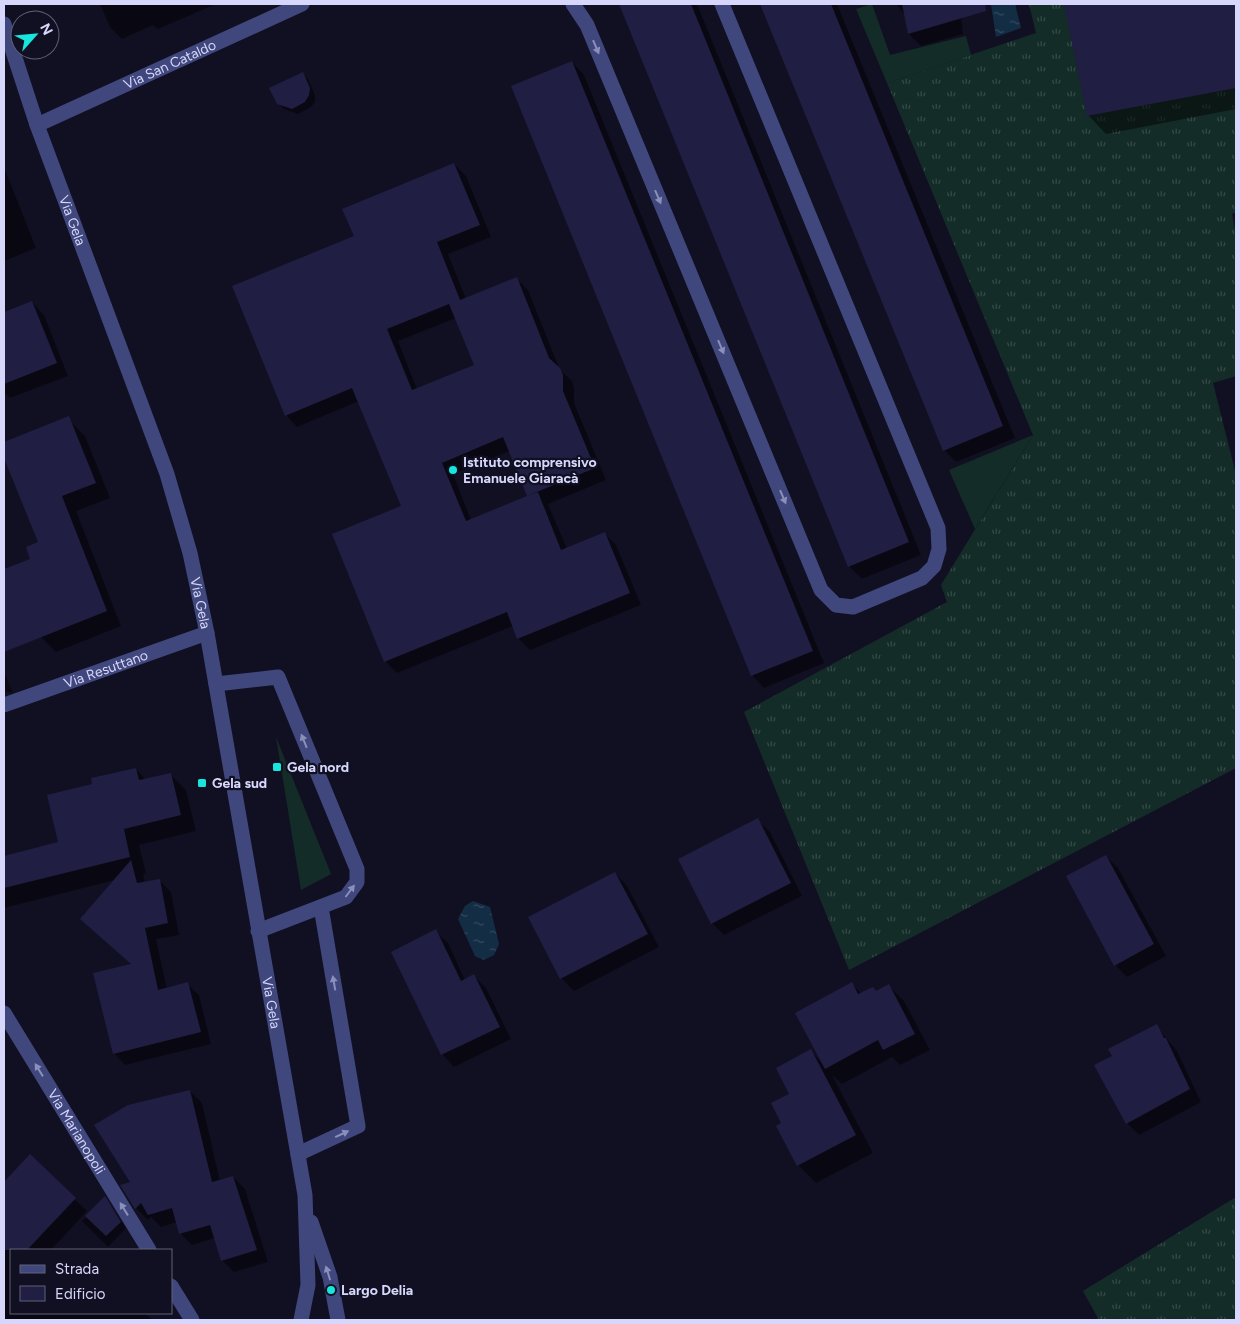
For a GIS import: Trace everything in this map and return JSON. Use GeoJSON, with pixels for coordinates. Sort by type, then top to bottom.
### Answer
{"type":"FeatureCollection","features":[{"type":"Feature","properties":{"kind":"street","name":"Via San Cataldo"},"geometry":{"type":"LineString","coordinates":[[37,125],[302,4]]}},
{"type":"Feature","properties":{"kind":"street"},"geometry":{"type":"LineString","coordinates":[[573,4],[591,34],[821,590],[836,605],[853,607],[922,578],[934,566],[939,549],[938,528],[722,4]]}},
{"type":"Feature","properties":{"kind":"street","name":"Via Gela"},"geometry":{"type":"LineString","coordinates":[[4,24],[37,125],[167,474],[190,553],[207,632],[306,1206]]}},
{"type":"Feature","properties":{"kind":"street","name":"Via Resuttano"},"geometry":{"type":"LineString","coordinates":[[4,705],[207,632]]}},
{"type":"Feature","properties":{"kind":"street"},"geometry":{"type":"LineString","coordinates":[[216,684],[278,677],[357,869],[357,882],[346,897],[258,930]]}},
{"type":"Feature","properties":{"kind":"street"},"geometry":{"type":"LineString","coordinates":[[298,1154],[358,1126],[321,906]]}},
{"type":"Feature","properties":{"kind":"street","name":"Via Marianopoli"},"geometry":{"type":"LineString","coordinates":[[4,1013],[148,1249]]}},
{"type":"Feature","properties":{"kind":"street"},"geometry":{"type":"LineString","coordinates":[[301,1320],[308,1285],[306,1206]]}},
{"type":"Feature","properties":{"kind":"street"},"geometry":{"type":"LineString","coordinates":[[306,1206],[330,1278],[338,1320]]}},
{"type":"Feature","properties":{"kind":"street"},"geometry":{"type":"LineString","coordinates":[[172,1288],[192,1320]]}},
{"type":"Feature","properties":{"kind":"green space"},"geometry":{"type":"Polygon","coordinates":[[[872,4],[890,55],[966,36],[971,55],[887,83],[856,9],[872,4]]]}},
{"type":"Feature","properties":{"kind":"green space"},"geometry":{"type":"Polygon","coordinates":[[[1029,4],[1236,4],[1236,212],[1232,214],[1236,236],[1236,376],[1213,383],[1236,475],[1236,768],[849,970],[744,712],[947,602],[941,585],[1033,435],[887,83],[1036,33],[1029,4]]]}},
{"type":"Feature","properties":{"kind":"green space"},"geometry":{"type":"Polygon","coordinates":[[[1033,435],[975,529],[949,470],[1033,435]]]}},
{"type":"Feature","properties":{"kind":"green space"},"geometry":{"type":"Polygon","coordinates":[[[276,737],[331,874],[301,890],[276,737]]]}},
{"type":"Feature","properties":{"kind":"green space"},"geometry":{"type":"Polygon","coordinates":[[[1236,1197],[1236,1320],[1099,1320],[1083,1291],[1236,1197]]]}},
{"type":"Feature","properties":{"kind":"water"},"geometry":{"type":"Polygon","coordinates":[[[991,4],[1015,4],[1021,28],[996,37],[991,4]]]}},
{"type":"Feature","properties":{"kind":"water"},"geometry":{"type":"Polygon","coordinates":[[[473,901],[490,907],[499,944],[494,955],[484,960],[475,956],[458,919],[465,906],[473,901]]]}},
{"type":"Feature","properties":{"kind":"building"},"geometry":{"type":"Polygon","coordinates":[[[619,4],[691,4],[909,542],[848,567],[619,4]]]}},
{"type":"Feature","properties":{"kind":"building"},"geometry":{"type":"Polygon","coordinates":[[[760,4],[831,4],[1003,426],[943,451],[760,4]]]}},
{"type":"Feature","properties":{"kind":"building"},"geometry":{"type":"Polygon","coordinates":[[[902,4],[985,4],[986,11],[908,34],[902,4]]]}},
{"type":"Feature","properties":{"kind":"building"},"geometry":{"type":"Polygon","coordinates":[[[1064,4],[1236,4],[1236,88],[1087,116],[1064,4]]]}},
{"type":"Feature","properties":{"kind":"building"},"geometry":{"type":"Polygon","coordinates":[[[572,61],[813,651],[751,676],[511,86],[572,61]]]}},
{"type":"Feature","properties":{"kind":"building"},"geometry":{"type":"Polygon","coordinates":[[[303,72],[310,88],[305,102],[292,109],[277,104],[269,88],[303,72]]]}},
{"type":"Feature","properties":{"kind":"building"},"geometry":{"type":"Polygon","coordinates":[[[454,163],[480,225],[437,242],[460,300],[517,277],[549,358],[560,368],[563,375],[563,391],[595,468],[527,496],[538,492],[561,550],[605,532],[630,593],[517,639],[507,612],[384,662],[332,534],[401,506],[352,388],[285,416],[232,286],[354,236],[342,209],[454,163]],[[449,304],[387,329],[412,390],[474,365],[449,304]],[[503,437],[442,463],[466,521],[527,496],[503,437]]]}},
{"type":"Feature","properties":{"kind":"building"},"geometry":{"type":"Polygon","coordinates":[[[32,301],[57,363],[4,384],[4,312],[32,301]]]}},
{"type":"Feature","properties":{"kind":"building"},"geometry":{"type":"Polygon","coordinates":[[[69,416],[96,483],[62,496],[107,611],[4,652],[4,569],[30,559],[26,547],[38,542],[4,458],[4,442],[69,416]]]}},
{"type":"Feature","properties":{"kind":"building"},"geometry":{"type":"Polygon","coordinates":[[[136,768],[139,780],[171,773],[181,815],[124,829],[130,857],[4,888],[4,856],[58,842],[47,795],[92,784],[91,778],[136,768]]]}},
{"type":"Feature","properties":{"kind":"building"},"geometry":{"type":"Polygon","coordinates":[[[758,818],[791,883],[711,924],[678,859],[758,818]]]}},
{"type":"Feature","properties":{"kind":"building"},"geometry":{"type":"Polygon","coordinates":[[[1106,855],[1154,944],[1114,966],[1066,876],[1106,855]]]}},
{"type":"Feature","properties":{"kind":"building"},"geometry":{"type":"Polygon","coordinates":[[[131,860],[137,883],[160,879],[168,923],[145,928],[158,990],[188,982],[201,1032],[113,1054],[93,973],[131,964],[80,919],[131,860]]]}},
{"type":"Feature","properties":{"kind":"building"},"geometry":{"type":"Polygon","coordinates":[[[615,872],[648,934],[560,979],[528,917],[615,872]]]}},
{"type":"Feature","properties":{"kind":"building"},"geometry":{"type":"Polygon","coordinates":[[[436,929],[461,981],[474,974],[500,1027],[441,1055],[391,952],[436,929]]]}},
{"type":"Feature","properties":{"kind":"building"},"geometry":{"type":"Polygon","coordinates":[[[852,982],[858,994],[873,987],[876,991],[889,984],[915,1034],[883,1050],[878,1040],[825,1069],[795,1013],[852,982]]]}},
{"type":"Feature","properties":{"kind":"building"},"geometry":{"type":"Polygon","coordinates":[[[1157,1024],[1164,1038],[1166,1038],[1190,1089],[1126,1124],[1094,1065],[1112,1056],[1108,1049],[1157,1024]]]}},
{"type":"Feature","properties":{"kind":"building"},"geometry":{"type":"Polygon","coordinates":[[[811,1049],[856,1135],[797,1166],[776,1126],[781,1123],[771,1103],[789,1094],[776,1068],[811,1049]]]}},
{"type":"Feature","properties":{"kind":"building"},"geometry":{"type":"Polygon","coordinates":[[[190,1090],[212,1182],[233,1176],[257,1250],[221,1261],[210,1225],[179,1234],[172,1208],[148,1215],[141,1203],[135,1209],[120,1185],[130,1182],[94,1125],[128,1105],[190,1090]]]}},
{"type":"Feature","properties":{"kind":"building"},"geometry":{"type":"Polygon","coordinates":[[[30,1154],[76,1198],[28,1249],[4,1250],[4,1182],[30,1154]]]}},
{"type":"Feature","properties":{"kind":"building"},"geometry":{"type":"Polygon","coordinates":[[[105,1196],[121,1222],[106,1236],[85,1216],[105,1196]]]}},
{"type":"Feature","properties":{"kind":"place","name":"Istituto comprensivo Emanuele Giaracà"},"geometry":{"type":"Point","coordinates":[453,470]}},
{"type":"Feature","properties":{"kind":"place","name":"Gela nord"},"geometry":{"type":"Point","coordinates":[277,767]}},
{"type":"Feature","properties":{"kind":"place","name":"Gela sud"},"geometry":{"type":"Point","coordinates":[202,783]}},
{"type":"Feature","properties":{"kind":"place","name":"Largo Delia"},"geometry":{"type":"Point","coordinates":[331,1290]}}]}
